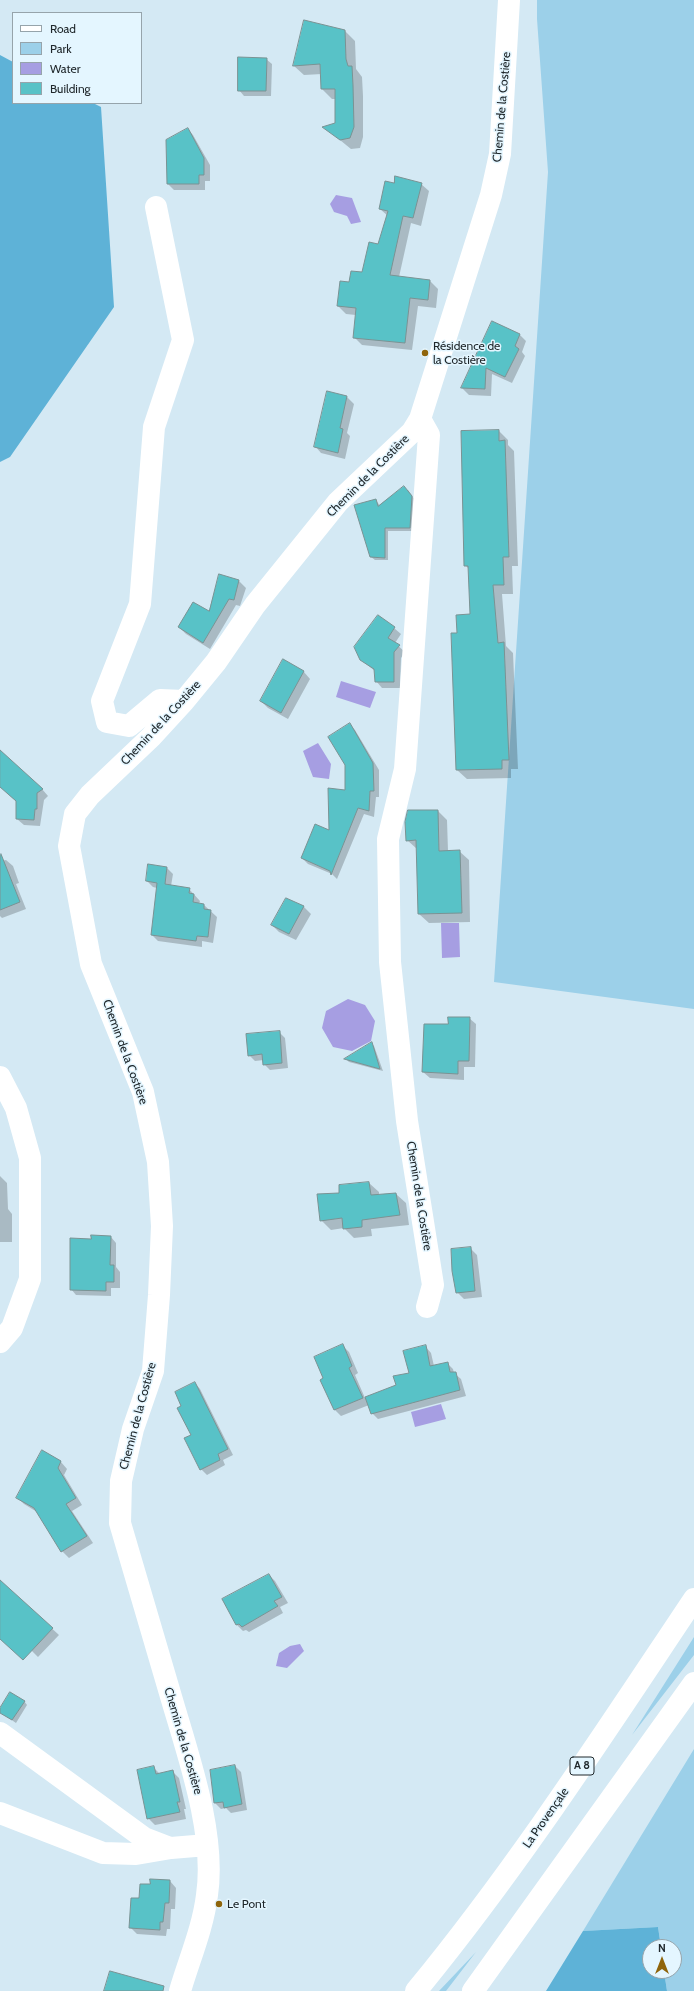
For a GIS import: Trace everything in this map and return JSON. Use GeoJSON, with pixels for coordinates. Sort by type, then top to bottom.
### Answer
{"type":"FeatureCollection","features":[{"type":"Feature","properties":{"kind":"main road","name":"Chemin de la Costière"},"geometry":{"type":"LineString","coordinates":[[180,1991],[208,1895],[209,1875],[207,1845],[198,1786],[120,1523],[121,1481],[133,1429],[153,1371],[159,1295],[162,1226],[158,1162],[143,1092],[91,964],[69,846],[75,814],[90,795],[151,737],[184,702],[216,662],[255,605],[338,502],[412,432],[420,419],[490,195],[500,154],[509,0]]}},
{"type":"Feature","properties":{"kind":"main road"},"geometry":{"type":"LineString","coordinates":[[156,207],[183,340],[154,427],[140,604],[102,702],[107,722],[130,726],[160,700],[184,702]]}},
{"type":"Feature","properties":{"kind":"main road","name":"Chemin de la Costière"},"geometry":{"type":"LineString","coordinates":[[420,419],[429,435],[405,769],[388,839],[390,962],[407,1121],[433,1285],[427,1307]]}},
{"type":"Feature","properties":{"kind":"main road"},"geometry":{"type":"LineString","coordinates":[[0,1077],[16,1108],[30,1158],[30,1279],[12,1328],[0,1342]]}},
{"type":"Feature","properties":{"kind":"main road","name":"La Provençale"},"geometry":{"type":"LineString","coordinates":[[416,1991],[466,1930],[560,1799],[694,1599]]}},
{"type":"Feature","properties":{"kind":"main road"},"geometry":{"type":"LineString","coordinates":[[473,1991],[694,1683]]}},
{"type":"Feature","properties":{"kind":"main road"},"geometry":{"type":"LineString","coordinates":[[0,1732],[144,1838],[171,1848]]}},
{"type":"Feature","properties":{"kind":"main road"},"geometry":{"type":"LineString","coordinates":[[0,1813],[103,1853],[136,1854],[171,1848],[207,1845]]}},
{"type":"Feature","properties":{"kind":"green space"},"geometry":{"type":"Polygon","coordinates":[[[537,0],[694,0],[694,1009],[494,982],[548,172],[537,19],[537,0]]]}},
{"type":"Feature","properties":{"kind":"green space"},"geometry":{"type":"Polygon","coordinates":[[[694,1637],[694,1655],[632,1735],[694,1637]]]}},
{"type":"Feature","properties":{"kind":"green space"},"geometry":{"type":"Polygon","coordinates":[[[694,1749],[694,1991],[667,1991],[665,1979],[682,1979],[682,1939],[660,1939],[658,1927],[583,1931],[694,1749]]]}},
{"type":"Feature","properties":{"kind":"green space"},"geometry":{"type":"Polygon","coordinates":[[[476,1952],[446,1991],[439,1991],[476,1952]]]}},
{"type":"Feature","properties":{"kind":"shaded area"},"geometry":{"type":"Polygon","coordinates":[[[0,55],[12,61],[12,104],[95,104],[101,107],[114,307],[10,457],[0,462],[0,55]]]}},
{"type":"Feature","properties":{"kind":"shaded area"},"geometry":{"type":"Polygon","coordinates":[[[658,1927],[660,1939],[642,1939],[642,1979],[665,1979],[667,1991],[546,1991],[583,1931],[658,1927]]]}},
{"type":"Feature","properties":{"kind":"water"},"geometry":{"type":"Polygon","coordinates":[[[336,195],[352,198],[361,222],[351,224],[347,216],[334,212],[330,204],[336,195]]]}},
{"type":"Feature","properties":{"kind":"water"},"geometry":{"type":"Polygon","coordinates":[[[341,681],[376,692],[370,708],[336,697],[341,681]]]}},
{"type":"Feature","properties":{"kind":"water"},"geometry":{"type":"Polygon","coordinates":[[[318,743],[331,764],[329,779],[313,777],[303,751],[318,743]]]}},
{"type":"Feature","properties":{"kind":"water"},"geometry":{"type":"Polygon","coordinates":[[[441,923],[459,923],[460,957],[442,958],[441,923]]]}},
{"type":"Feature","properties":{"kind":"water"},"geometry":{"type":"Polygon","coordinates":[[[348,999],[365,1005],[375,1021],[371,1041],[352,1051],[333,1047],[322,1028],[326,1011],[348,999]]]}},
{"type":"Feature","properties":{"kind":"water"},"geometry":{"type":"Polygon","coordinates":[[[441,1404],[446,1419],[415,1427],[411,1412],[441,1404]]]}},
{"type":"Feature","properties":{"kind":"water"},"geometry":{"type":"Polygon","coordinates":[[[300,1644],[304,1651],[287,1668],[276,1666],[279,1653],[290,1646],[300,1644]]]}},
{"type":"Feature","properties":{"kind":"building"},"geometry":{"type":"Polygon","coordinates":[[[304,20],[345,30],[346,59],[348,66],[352,66],[353,85],[354,127],[350,138],[340,140],[322,127],[335,123],[335,89],[321,89],[320,64],[293,66],[304,20]]]}},
{"type":"Feature","properties":{"kind":"building"},"geometry":{"type":"Polygon","coordinates":[[[238,57],[267,58],[266,91],[238,91],[238,57]]]}},
{"type":"Feature","properties":{"kind":"building"},"geometry":{"type":"Polygon","coordinates":[[[188,128],[204,158],[204,175],[199,175],[199,184],[167,184],[166,140],[188,128]]]}},
{"type":"Feature","properties":{"kind":"building"},"geometry":{"type":"Polygon","coordinates":[[[395,176],[422,183],[413,218],[403,216],[390,275],[430,280],[428,300],[410,298],[405,343],[353,338],[356,308],[337,306],[340,281],[349,282],[351,271],[362,272],[369,242],[378,244],[388,211],[379,209],[385,181],[394,183],[395,176]]]}},
{"type":"Feature","properties":{"kind":"building"},"geometry":{"type":"Polygon","coordinates":[[[492,321],[520,334],[515,346],[519,349],[505,377],[486,368],[485,389],[461,388],[492,321]]]}},
{"type":"Feature","properties":{"kind":"building"},"geometry":{"type":"Polygon","coordinates":[[[327,391],[347,396],[340,428],[343,429],[338,453],[314,447],[327,391]]]}},
{"type":"Feature","properties":{"kind":"building"},"geometry":{"type":"Polygon","coordinates":[[[499,430],[499,441],[505,440],[509,557],[503,557],[504,585],[493,585],[498,643],[504,642],[509,760],[502,760],[502,769],[456,770],[451,633],[457,633],[456,615],[470,614],[468,566],[464,566],[461,431],[499,430]]]}},
{"type":"Feature","properties":{"kind":"building"},"geometry":{"type":"Polygon","coordinates":[[[404,486],[412,496],[410,528],[385,528],[385,558],[370,557],[354,505],[376,499],[378,506],[404,486]]]}},
{"type":"Feature","properties":{"kind":"building"},"geometry":{"type":"Polygon","coordinates":[[[219,574],[239,580],[234,600],[229,599],[203,643],[178,627],[193,602],[209,611],[219,574]]]}},
{"type":"Feature","properties":{"kind":"building"},"geometry":{"type":"Polygon","coordinates":[[[378,615],[395,627],[388,638],[400,645],[394,652],[394,682],[375,682],[374,669],[360,660],[354,647],[378,615]]]}},
{"type":"Feature","properties":{"kind":"building"},"geometry":{"type":"Polygon","coordinates":[[[283,659],[304,671],[281,713],[260,701],[283,659]]]}},
{"type":"Feature","properties":{"kind":"building"},"geometry":{"type":"Polygon","coordinates":[[[350,723],[373,763],[374,791],[370,791],[369,811],[358,808],[331,875],[330,871],[301,858],[315,824],[329,830],[328,788],[345,790],[345,765],[328,737],[350,723]]]}},
{"type":"Feature","properties":{"kind":"building"},"geometry":{"type":"Polygon","coordinates":[[[0,750],[43,789],[37,793],[37,809],[35,809],[34,820],[16,819],[16,801],[0,787],[0,750]]]}},
{"type":"Feature","properties":{"kind":"building"},"geometry":{"type":"Polygon","coordinates":[[[408,810],[438,810],[439,851],[460,850],[462,913],[418,914],[416,840],[406,841],[405,822],[408,810]]]}},
{"type":"Feature","properties":{"kind":"building"},"geometry":{"type":"Polygon","coordinates":[[[1,854],[20,902],[0,910],[0,855],[1,854]]]}},
{"type":"Feature","properties":{"kind":"building"},"geometry":{"type":"Polygon","coordinates":[[[148,864],[167,867],[165,884],[190,888],[189,893],[194,894],[193,902],[204,904],[204,909],[211,910],[208,937],[197,936],[196,941],[151,935],[157,883],[146,881],[148,864]]]}},
{"type":"Feature","properties":{"kind":"building"},"geometry":{"type":"Polygon","coordinates":[[[286,898],[304,906],[289,934],[271,925],[286,898]]]}},
{"type":"Feature","properties":{"kind":"building"},"geometry":{"type":"Polygon","coordinates":[[[448,1017],[470,1017],[469,1061],[458,1061],[458,1074],[422,1072],[424,1024],[448,1024],[448,1017]]]}},
{"type":"Feature","properties":{"kind":"building"},"geometry":{"type":"Polygon","coordinates":[[[280,1031],[282,1063],[263,1065],[262,1054],[248,1056],[246,1034],[280,1031]]]}},
{"type":"Feature","properties":{"kind":"building"},"geometry":{"type":"Polygon","coordinates":[[[372,1042],[380,1069],[344,1059],[372,1042]]]}},
{"type":"Feature","properties":{"kind":"building"},"geometry":{"type":"Polygon","coordinates":[[[369,1182],[371,1195],[396,1193],[400,1215],[362,1220],[362,1227],[343,1229],[342,1218],[320,1221],[317,1194],[339,1193],[339,1185],[369,1182]]]}},
{"type":"Feature","properties":{"kind":"building"},"geometry":{"type":"Polygon","coordinates":[[[91,1235],[111,1236],[110,1265],[114,1265],[114,1282],[106,1282],[106,1291],[70,1290],[70,1238],[91,1239],[91,1235]]]}},
{"type":"Feature","properties":{"kind":"building"},"geometry":{"type":"Polygon","coordinates":[[[471,1247],[475,1291],[456,1293],[452,1271],[451,1249],[471,1247]]]}},
{"type":"Feature","properties":{"kind":"building"},"geometry":{"type":"Polygon","coordinates":[[[343,1344],[352,1366],[349,1368],[363,1398],[334,1410],[320,1380],[323,1378],[314,1357],[343,1344]]]}},
{"type":"Feature","properties":{"kind":"building"},"geometry":{"type":"Polygon","coordinates":[[[426,1345],[430,1366],[448,1362],[450,1372],[456,1372],[460,1390],[371,1414],[365,1397],[396,1385],[393,1376],[409,1373],[403,1351],[426,1345]]]}},
{"type":"Feature","properties":{"kind":"building"},"geometry":{"type":"Polygon","coordinates":[[[195,1382],[228,1449],[218,1454],[220,1460],[200,1470],[184,1438],[191,1435],[177,1408],[181,1406],[175,1392],[195,1382]]]}},
{"type":"Feature","properties":{"kind":"building"},"geometry":{"type":"Polygon","coordinates":[[[42,1450],[61,1461],[58,1468],[76,1498],[66,1504],[87,1536],[61,1552],[34,1508],[16,1498],[42,1450]]]}},
{"type":"Feature","properties":{"kind":"building"},"geometry":{"type":"Polygon","coordinates":[[[269,1574],[282,1597],[274,1601],[278,1606],[242,1627],[239,1624],[236,1625],[222,1599],[269,1574]]]}},
{"type":"Feature","properties":{"kind":"building"},"geometry":{"type":"Polygon","coordinates":[[[0,1580],[53,1628],[23,1660],[0,1639],[0,1580]]]}},
{"type":"Feature","properties":{"kind":"building"},"geometry":{"type":"Polygon","coordinates":[[[10,1692],[25,1701],[12,1720],[0,1713],[0,1708],[10,1692]]]}},
{"type":"Feature","properties":{"kind":"building"},"geometry":{"type":"Polygon","coordinates":[[[235,1765],[242,1804],[224,1808],[223,1802],[214,1803],[210,1770],[235,1765]]]}},
{"type":"Feature","properties":{"kind":"building"},"geometry":{"type":"Polygon","coordinates":[[[154,1766],[156,1774],[173,1770],[180,1802],[177,1802],[180,1812],[147,1819],[137,1770],[154,1766]]]}},
{"type":"Feature","properties":{"kind":"building"},"geometry":{"type":"Polygon","coordinates":[[[150,1879],[170,1880],[169,1903],[165,1903],[163,1922],[160,1922],[160,1930],[129,1928],[131,1898],[139,1898],[140,1884],[150,1884],[150,1879]]]}},
{"type":"Feature","properties":{"kind":"building"},"geometry":{"type":"Polygon","coordinates":[[[110,1971],[164,1986],[163,1991],[104,1991],[110,1971]]]}},
{"type":"Feature","properties":{"kind":"place","name":"Résidence de la Costière"},"geometry":{"type":"Point","coordinates":[425,353]}},
{"type":"Feature","properties":{"kind":"place","name":"Le Pont"},"geometry":{"type":"Point","coordinates":[219,1904]}}]}
